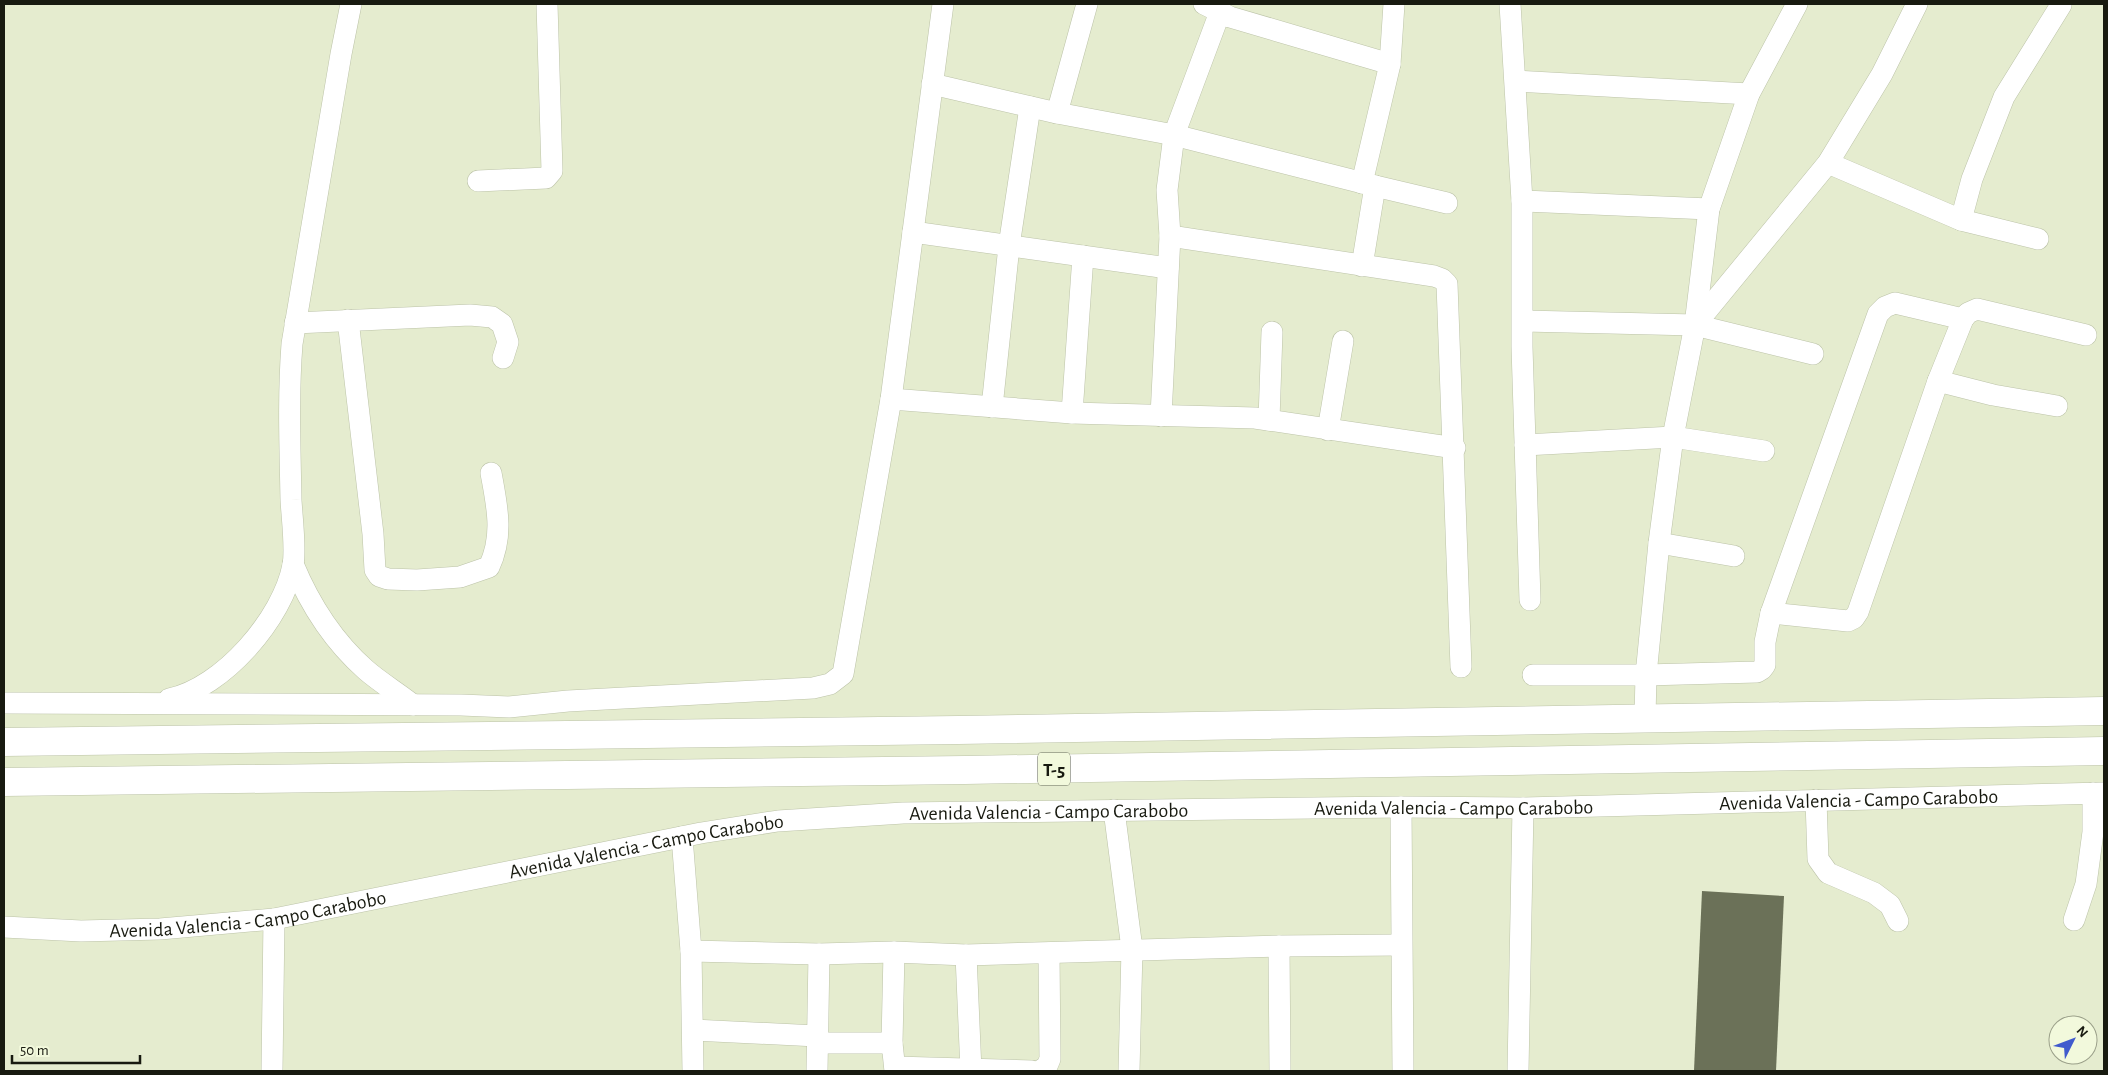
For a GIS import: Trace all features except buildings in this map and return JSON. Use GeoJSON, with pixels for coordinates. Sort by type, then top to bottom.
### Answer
{"type":"FeatureCollection","features":[{"type":"Feature","properties":{"kind":"highway","name":"T-5"},"geometry":{"type":"LineString","coordinates":[[4,742],[968,730],[2104,711]]}},
{"type":"Feature","properties":{"kind":"highway","name":"Avenida Valencia - Campo Carabobo"},"geometry":{"type":"LineString","coordinates":[[4,782],[965,770],[2104,751]]}},
{"type":"Feature","properties":{"kind":"street"},"geometry":{"type":"LineString","coordinates":[[149,703],[186,694],[219,673],[237,658],[252,642],[273,611],[286,585],[293,564],[288,390],[294,323],[341,54],[352,4]]}},
{"type":"Feature","properties":{"kind":"street"},"geometry":{"type":"LineString","coordinates":[[478,182],[546,178],[552,171],[547,4]]}},
{"type":"Feature","properties":{"kind":"street"},"geometry":{"type":"LineString","coordinates":[[4,702],[509,707],[568,700],[813,688],[830,684],[843,674],[891,399],[943,4]]}},
{"type":"Feature","properties":{"kind":"street"},"geometry":{"type":"LineString","coordinates":[[1057,113],[1088,4]]}},
{"type":"Feature","properties":{"kind":"street"},"geometry":{"type":"LineString","coordinates":[[1362,266],[1369,184],[1390,64],[1394,4]]}},
{"type":"Feature","properties":{"kind":"street"},"geometry":{"type":"LineString","coordinates":[[1510,4],[1522,201],[1530,600]]}},
{"type":"Feature","properties":{"kind":"street"},"geometry":{"type":"LineString","coordinates":[[1695,326],[1828,164],[1882,74],[1916,4]]}},
{"type":"Feature","properties":{"kind":"street"},"geometry":{"type":"LineString","coordinates":[[1645,718],[1646,675],[1659,542],[1673,437],[1695,326],[1709,210],[1749,94],[1793,5]]}},
{"type":"Feature","properties":{"kind":"street"},"geometry":{"type":"LineString","coordinates":[[1961,220],[1972,179],[2004,97],[2061,5]]}},
{"type":"Feature","properties":{"kind":"street"},"geometry":{"type":"LineString","coordinates":[[1161,416],[1170,236],[1167,190],[1174,135],[1212,8],[1230,17],[1390,64]]}},
{"type":"Feature","properties":{"kind":"street"},"geometry":{"type":"LineString","coordinates":[[1516,81],[1749,94]]}},
{"type":"Feature","properties":{"kind":"street"},"geometry":{"type":"LineString","coordinates":[[932,84],[1057,113],[1174,135],[1447,203]]}},
{"type":"Feature","properties":{"kind":"street"},"geometry":{"type":"LineString","coordinates":[[992,407],[1009,246],[1030,106]]}},
{"type":"Feature","properties":{"kind":"street"},"geometry":{"type":"LineString","coordinates":[[1828,164],[1961,220],[2038,239]]}},
{"type":"Feature","properties":{"kind":"street"},"geometry":{"type":"LineString","coordinates":[[1522,201],[1709,210]]}},
{"type":"Feature","properties":{"kind":"street"},"geometry":{"type":"LineString","coordinates":[[913,232],[1168,268]]}},
{"type":"Feature","properties":{"kind":"street"},"geometry":{"type":"LineString","coordinates":[[1170,236],[1434,276],[1442,279],[1447,284],[1455,448],[1461,667]]}},
{"type":"Feature","properties":{"kind":"street"},"geometry":{"type":"LineString","coordinates":[[1072,413],[1083,256]]}},
{"type":"Feature","properties":{"kind":"street"},"geometry":{"type":"LineString","coordinates":[[1533,675],[1646,675],[1757,672],[1762,669],[1765,664],[1765,642],[1771,613],[1878,314],[1895,303],[1963,319]]}},
{"type":"Feature","properties":{"kind":"street"},"geometry":{"type":"LineString","coordinates":[[1771,613],[1848,621],[1854,618],[1858,612],[1938,381],[1963,319],[1968,313],[1977,309],[2086,336]]}},
{"type":"Feature","properties":{"kind":"street"},"geometry":{"type":"LineString","coordinates":[[294,323],[470,315],[492,317],[502,324],[508,342],[503,358]]}},
{"type":"Feature","properties":{"kind":"street"},"geometry":{"type":"LineString","coordinates":[[348,320],[373,534],[375,570],[379,576],[388,579],[417,580],[460,578],[489,567],[496,552],[498,516],[491,473]]}},
{"type":"Feature","properties":{"kind":"street"},"geometry":{"type":"LineString","coordinates":[[1523,321],[1695,326],[1813,354]]}},
{"type":"Feature","properties":{"kind":"street"},"geometry":{"type":"LineString","coordinates":[[1269,420],[1272,332]]}},
{"type":"Feature","properties":{"kind":"street"},"geometry":{"type":"LineString","coordinates":[[1328,430],[1343,341]]}},
{"type":"Feature","properties":{"kind":"street"},"geometry":{"type":"LineString","coordinates":[[1938,381],[2057,406]]}},
{"type":"Feature","properties":{"kind":"street"},"geometry":{"type":"LineString","coordinates":[[891,399],[1072,413],[1255,418],[1455,448]]}},
{"type":"Feature","properties":{"kind":"street"},"geometry":{"type":"LineString","coordinates":[[1526,445],[1673,437],[1764,451]]}},
{"type":"Feature","properties":{"kind":"street"},"geometry":{"type":"LineString","coordinates":[[1659,542],[1734,556]]}},
{"type":"Feature","properties":{"kind":"street"},"geometry":{"type":"LineString","coordinates":[[293,564],[312,604],[337,640],[367,671],[413,705]]}},
{"type":"Feature","properties":{"kind":"street"},"geometry":{"type":"LineString","coordinates":[[564,735],[568,700]]}},
{"type":"Feature","properties":{"kind":"street"},"geometry":{"type":"LineString","coordinates":[[2074,920],[2086,884],[2099,793]]}},
{"type":"Feature","properties":{"kind":"street","name":"Avenida Valencia - Campo Carabobo"},"geometry":{"type":"LineString","coordinates":[[4,927],[81,931],[160,929],[274,919],[682,837],[778,821],[903,813],[1401,807],[1523,808],[2099,793]]}},
{"type":"Feature","properties":{"kind":"street"},"geometry":{"type":"LineString","coordinates":[[1816,800],[1818,859],[1828,873],[1874,893],[1890,905],[1898,921]]}},
{"type":"Feature","properties":{"kind":"street"},"geometry":{"type":"LineString","coordinates":[[1401,807],[1403,1071]]}},
{"type":"Feature","properties":{"kind":"street"},"geometry":{"type":"LineString","coordinates":[[1518,1071],[1523,808]]}},
{"type":"Feature","properties":{"kind":"street"},"geometry":{"type":"LineString","coordinates":[[1114,810],[1132,949],[1129,1071]]}},
{"type":"Feature","properties":{"kind":"street"},"geometry":{"type":"LineString","coordinates":[[682,837],[691,951],[693,1071]]}},
{"type":"Feature","properties":{"kind":"street"},"geometry":{"type":"LineString","coordinates":[[272,1071],[274,919]]}},
{"type":"Feature","properties":{"kind":"street"},"geometry":{"type":"LineString","coordinates":[[691,951],[819,954],[894,952],[966,955],[1132,949],[1401,945]]}},
{"type":"Feature","properties":{"kind":"street"},"geometry":{"type":"LineString","coordinates":[[1279,946],[1280,1071]]}},
{"type":"Feature","properties":{"kind":"street"},"geometry":{"type":"LineString","coordinates":[[894,952],[892,1043],[895,1069],[1032,1071]]}},
{"type":"Feature","properties":{"kind":"street"},"geometry":{"type":"LineString","coordinates":[[1040,1071],[1048,1066],[1050,1059],[1049,953]]}},
{"type":"Feature","properties":{"kind":"street"},"geometry":{"type":"LineString","coordinates":[[817,1071],[819,954]]}},
{"type":"Feature","properties":{"kind":"street"},"geometry":{"type":"LineString","coordinates":[[966,955],[971,1070]]}},
{"type":"Feature","properties":{"kind":"street"},"geometry":{"type":"LineString","coordinates":[[693,1030],[817,1040],[892,1043]]}}]}
